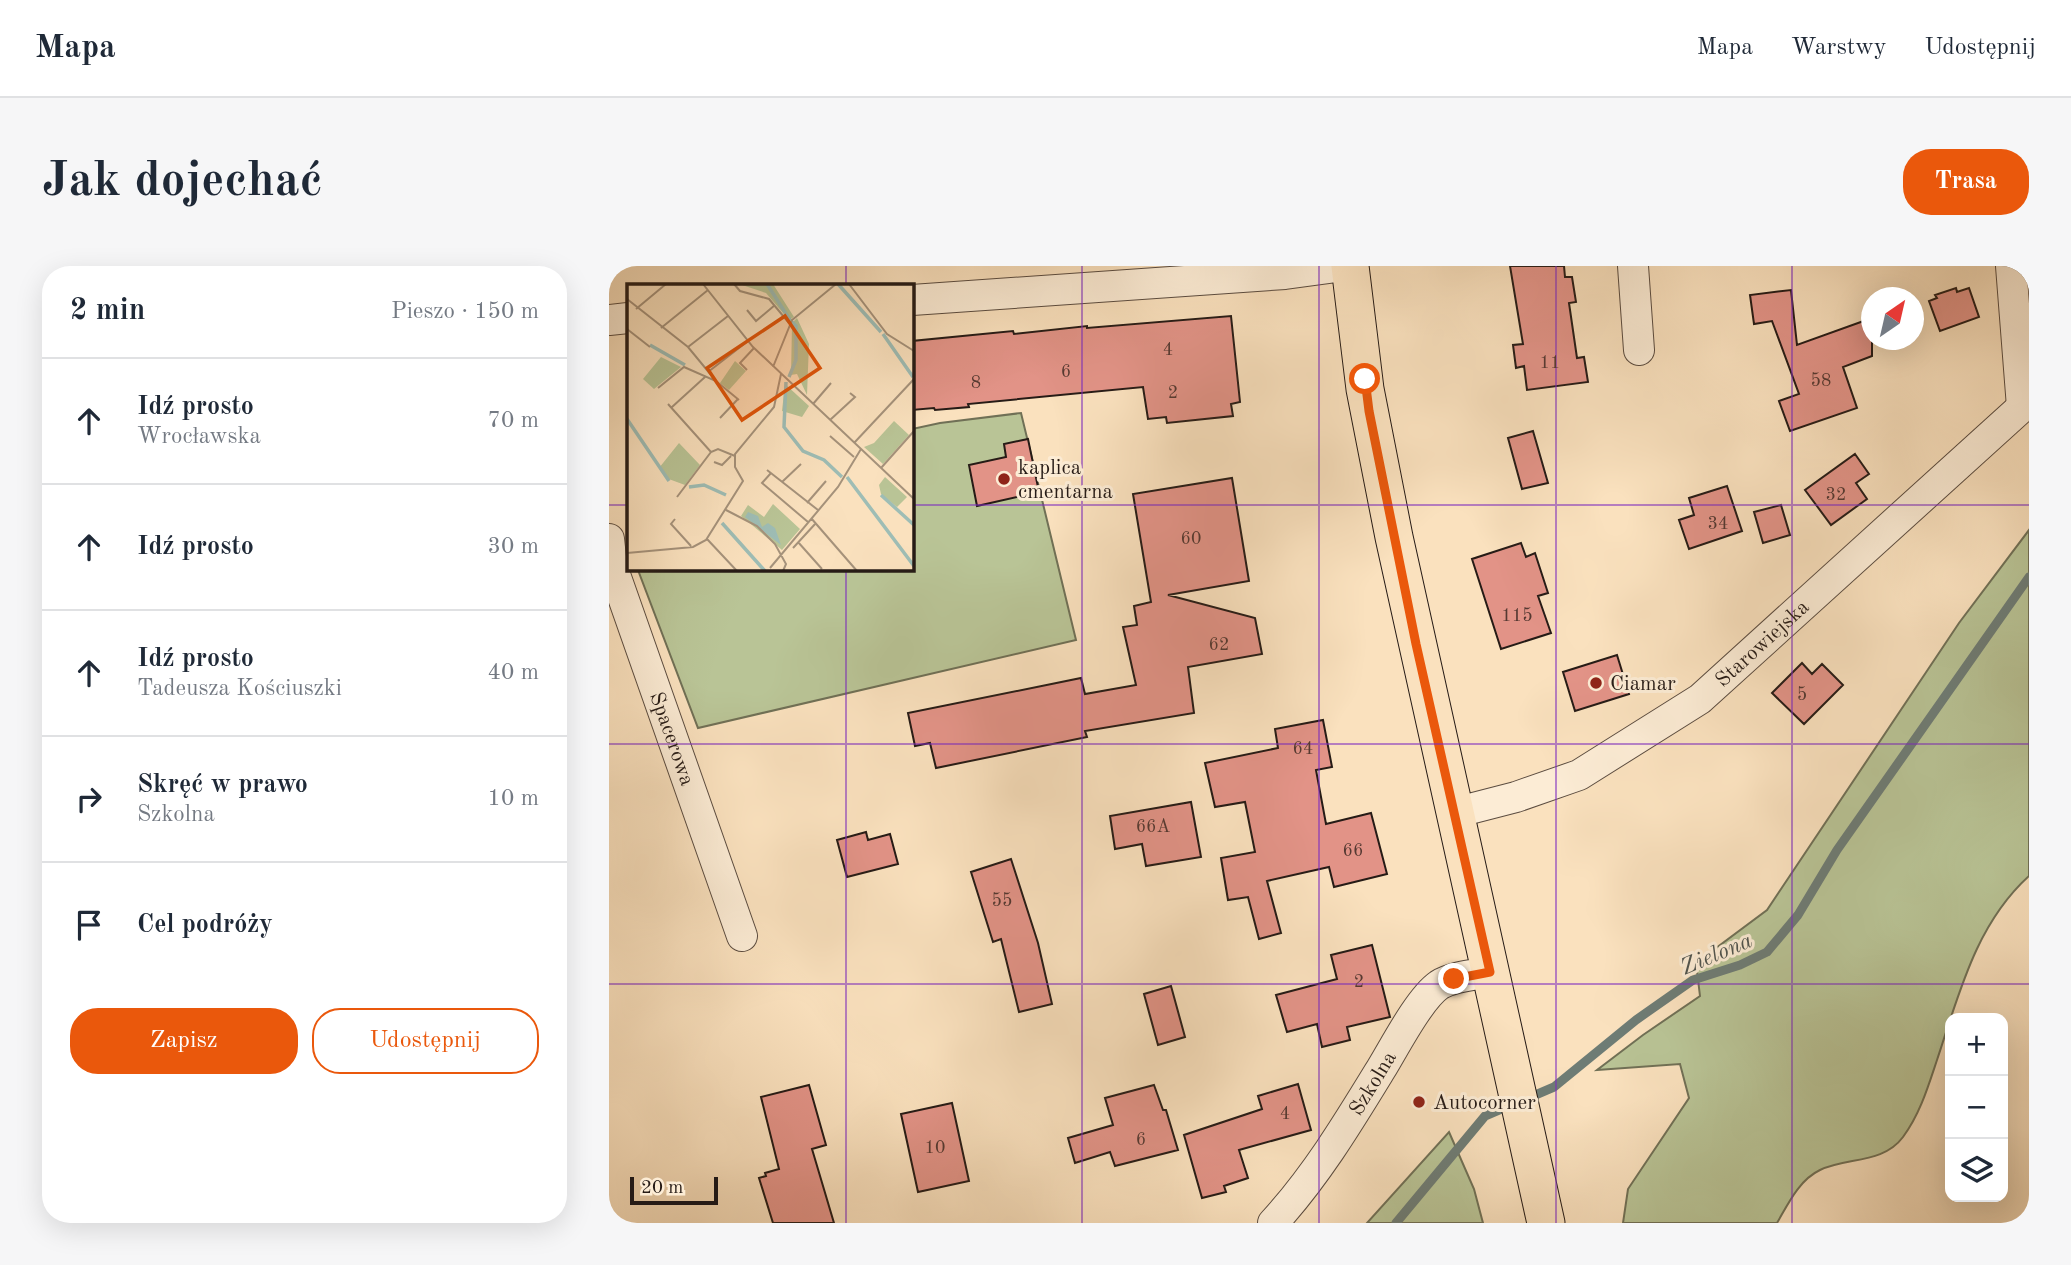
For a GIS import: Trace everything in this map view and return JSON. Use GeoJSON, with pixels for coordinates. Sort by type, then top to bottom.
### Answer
{"type":"FeatureCollection","features":[{"type":"Feature","properties":{"kind":"main road"},"geometry":{"type":"LineString","coordinates":[[1350,266],[1365,389],[1416,644],[1546,1223]]}},
{"type":"Feature","properties":{"kind":"street"},"geometry":{"type":"LineString","coordinates":[[913,300],[1285,274],[1344,266]]}},
{"type":"Feature","properties":{"kind":"street"},"geometry":{"type":"LineString","coordinates":[[1633,266],[1639,350]]}},
{"type":"Feature","properties":{"kind":"street"},"geometry":{"type":"LineString","coordinates":[[2011,266],[2025,406]]}},
{"type":"Feature","properties":{"kind":"street"},"geometry":{"type":"LineString","coordinates":[[609,320],[627,318]]}},
{"type":"Feature","properties":{"kind":"street","name":"Starowiejska"},"geometry":{"type":"LineString","coordinates":[[1454,813],[1516,797],[1579,775],[1700,699],[2025,406]]}},
{"type":"Feature","properties":{"kind":"street","name":"Spacerowa"},"geometry":{"type":"LineString","coordinates":[[609,539],[612,566],[742,936]]}},
{"type":"Feature","properties":{"kind":"street","name":"Szkolna"},"geometry":{"type":"LineString","coordinates":[[1273,1223],[1335,1144],[1419,1009],[1438,986],[1454,979],[1490,972]]}},
{"type":"Feature","properties":{"kind":"green space"},"geometry":{"type":"Polygon","coordinates":[[[1021,413],[1076,640],[698,728],[638,570],[913,570],[913,429],[1021,413]]]}},
{"type":"Feature","properties":{"kind":"green space"},"geometry":{"type":"Polygon","coordinates":[[[2029,530],[2029,876],[1995,916],[1971,961],[1953,1013],[1945,1013],[1945,1035],[1923,1100],[1909,1128],[1895,1146],[1885,1152],[1830,1166],[1813,1174],[1795,1193],[1777,1223],[1623,1223],[1628,1189],[1689,1098],[1680,1064],[1597,1070],[1700,996],[1696,963],[1767,910],[1959,623],[2029,530]]]}},
{"type":"Feature","properties":{"kind":"green space"},"geometry":{"type":"Polygon","coordinates":[[[1449,1132],[1474,1189],[1483,1223],[1367,1223],[1449,1132]]]}},
{"type":"Feature","properties":{"kind":"building"},"geometry":{"type":"Polygon","coordinates":[[[1510,266],[1564,266],[1565,277],[1572,277],[1576,302],[1569,303],[1577,358],[1584,357],[1588,382],[1527,390],[1524,366],[1516,368],[1513,345],[1523,344],[1510,266]]]}},
{"type":"Feature","properties":{"kind":"building"},"geometry":{"type":"Polygon","coordinates":[[[1956,288],[1957,292],[1969,288],[1979,317],[1940,331],[1929,301],[1937,298],[1935,295],[1956,288]]]}},
{"type":"Feature","properties":{"kind":"building"},"geometry":{"type":"Polygon","coordinates":[[[1791,290],[1797,345],[1861,322],[1861,350],[1872,350],[1872,356],[1843,367],[1857,408],[1790,431],[1779,401],[1799,394],[1772,321],[1754,324],[1750,295],[1791,290]]]}},
{"type":"Feature","properties":{"kind":"building"},"geometry":{"type":"Polygon","coordinates":[[[1231,316],[1240,402],[1231,404],[1233,416],[1167,423],[1166,417],[1148,419],[1143,387],[968,404],[969,407],[913,410],[913,341],[1013,331],[1014,334],[1231,316]]]}},
{"type":"Feature","properties":{"kind":"building"},"geometry":{"type":"Polygon","coordinates":[[[1533,431],[1548,483],[1522,489],[1508,438],[1533,431]]]}},
{"type":"Feature","properties":{"kind":"building","name":"kaplica cmentarna"},"geometry":{"type":"Polygon","coordinates":[[[1028,439],[1039,492],[977,506],[969,465],[1006,457],[1004,444],[1028,439]]]}},
{"type":"Feature","properties":{"kind":"building"},"geometry":{"type":"Polygon","coordinates":[[[1855,454],[1869,474],[1856,483],[1867,499],[1831,525],[1805,490],[1855,454]]]}},
{"type":"Feature","properties":{"kind":"building"},"geometry":{"type":"Polygon","coordinates":[[[1232,478],[1249,581],[1168,595],[1255,618],[1262,654],[1188,667],[1194,713],[1085,731],[1087,737],[936,768],[930,743],[915,746],[908,713],[1081,678],[1085,694],[1136,685],[1123,627],[1137,625],[1134,606],[1151,602],[1133,494],[1232,478]]]}},
{"type":"Feature","properties":{"kind":"building"},"geometry":{"type":"Polygon","coordinates":[[[1727,486],[1742,531],[1689,549],[1679,520],[1694,515],[1689,498],[1727,486]]]}},
{"type":"Feature","properties":{"kind":"building"},"geometry":{"type":"Polygon","coordinates":[[[1781,505],[1790,535],[1763,543],[1754,512],[1781,505]]]}},
{"type":"Feature","properties":{"kind":"building"},"geometry":{"type":"Polygon","coordinates":[[[1521,543],[1526,557],[1535,553],[1548,593],[1538,596],[1551,633],[1501,649],[1472,559],[1521,543]]]}},
{"type":"Feature","properties":{"kind":"building","name":"Ciamar"},"geometry":{"type":"Polygon","coordinates":[[[1617,655],[1629,694],[1575,711],[1563,672],[1617,655]]]}},
{"type":"Feature","properties":{"kind":"building"},"geometry":{"type":"Polygon","coordinates":[[[1802,663],[1812,674],[1822,664],[1843,685],[1804,724],[1772,693],[1802,663]]]}},
{"type":"Feature","properties":{"kind":"building"},"geometry":{"type":"Polygon","coordinates":[[[1323,720],[1332,767],[1316,770],[1326,824],[1371,813],[1387,874],[1334,887],[1329,867],[1267,881],[1281,933],[1259,939],[1248,897],[1228,900],[1221,858],[1255,852],[1245,802],[1215,807],[1205,763],[1278,748],[1275,729],[1323,720]]]}},
{"type":"Feature","properties":{"kind":"building"},"geometry":{"type":"Polygon","coordinates":[[[1191,802],[1201,857],[1146,866],[1142,844],[1115,849],[1110,816],[1191,802]]]}},
{"type":"Feature","properties":{"kind":"building"},"geometry":{"type":"Polygon","coordinates":[[[866,832],[868,840],[890,834],[898,864],[847,877],[837,840],[866,832]]]}},
{"type":"Feature","properties":{"kind":"building"},"geometry":{"type":"Polygon","coordinates":[[[1011,859],[1038,943],[1052,1004],[1019,1012],[1001,939],[993,942],[971,872],[1011,859]]]}},
{"type":"Feature","properties":{"kind":"building"},"geometry":{"type":"Polygon","coordinates":[[[1372,945],[1390,1017],[1347,1027],[1350,1040],[1322,1047],[1317,1024],[1287,1032],[1276,995],[1337,979],[1331,955],[1372,945]]]}},
{"type":"Feature","properties":{"kind":"building"},"geometry":{"type":"Polygon","coordinates":[[[1171,986],[1185,1037],[1158,1045],[1144,994],[1171,986]]]}},
{"type":"Feature","properties":{"kind":"building"},"geometry":{"type":"Polygon","coordinates":[[[1298,1084],[1311,1130],[1239,1150],[1248,1178],[1224,1186],[1226,1192],[1202,1198],[1184,1135],[1262,1109],[1258,1096],[1298,1084]]]}},
{"type":"Feature","properties":{"kind":"building"},"geometry":{"type":"Polygon","coordinates":[[[809,1085],[826,1145],[812,1149],[834,1223],[773,1223],[759,1178],[779,1169],[761,1097],[809,1085]]]}},
{"type":"Feature","properties":{"kind":"building"},"geometry":{"type":"Polygon","coordinates":[[[1154,1085],[1163,1110],[1166,1110],[1178,1150],[1115,1166],[1110,1152],[1075,1163],[1068,1138],[1113,1125],[1105,1098],[1154,1085]]]}},
{"type":"Feature","properties":{"kind":"building"},"geometry":{"type":"Polygon","coordinates":[[[952,1103],[969,1181],[918,1192],[901,1114],[952,1103]]]}},
{"type":"Feature","properties":{"kind":"waterway","name":"Zielona"},"geometry":{"type":"LineString","coordinates":[[1526,1099],[1554,1087],[1636,1020],[1693,980],[1740,965],[1767,952],[1798,915],[1837,850],[2029,577]]}},
{"type":"Feature","properties":{"kind":"waterway","name":"Zielona"},"geometry":{"type":"LineString","coordinates":[[1396,1223],[1485,1116],[1513,1104]]}},
{"type":"Feature","properties":{"kind":"place","name":"kaplica cmentarna"},"geometry":{"type":"Point","coordinates":[1004,479]}},
{"type":"Feature","properties":{"kind":"place","name":"Ciamar"},"geometry":{"type":"Point","coordinates":[1596,683]}},
{"type":"Feature","properties":{"kind":"place","name":"Autocorner"},"geometry":{"type":"Point","coordinates":[1419,1102]}},
{"type":"Feature","properties":{"kind":"route"},"geometry":{"type":"LineString","coordinates":[[1365,379],[1369,411],[1416,644],[1490,972],[1454,979]]}}]}
